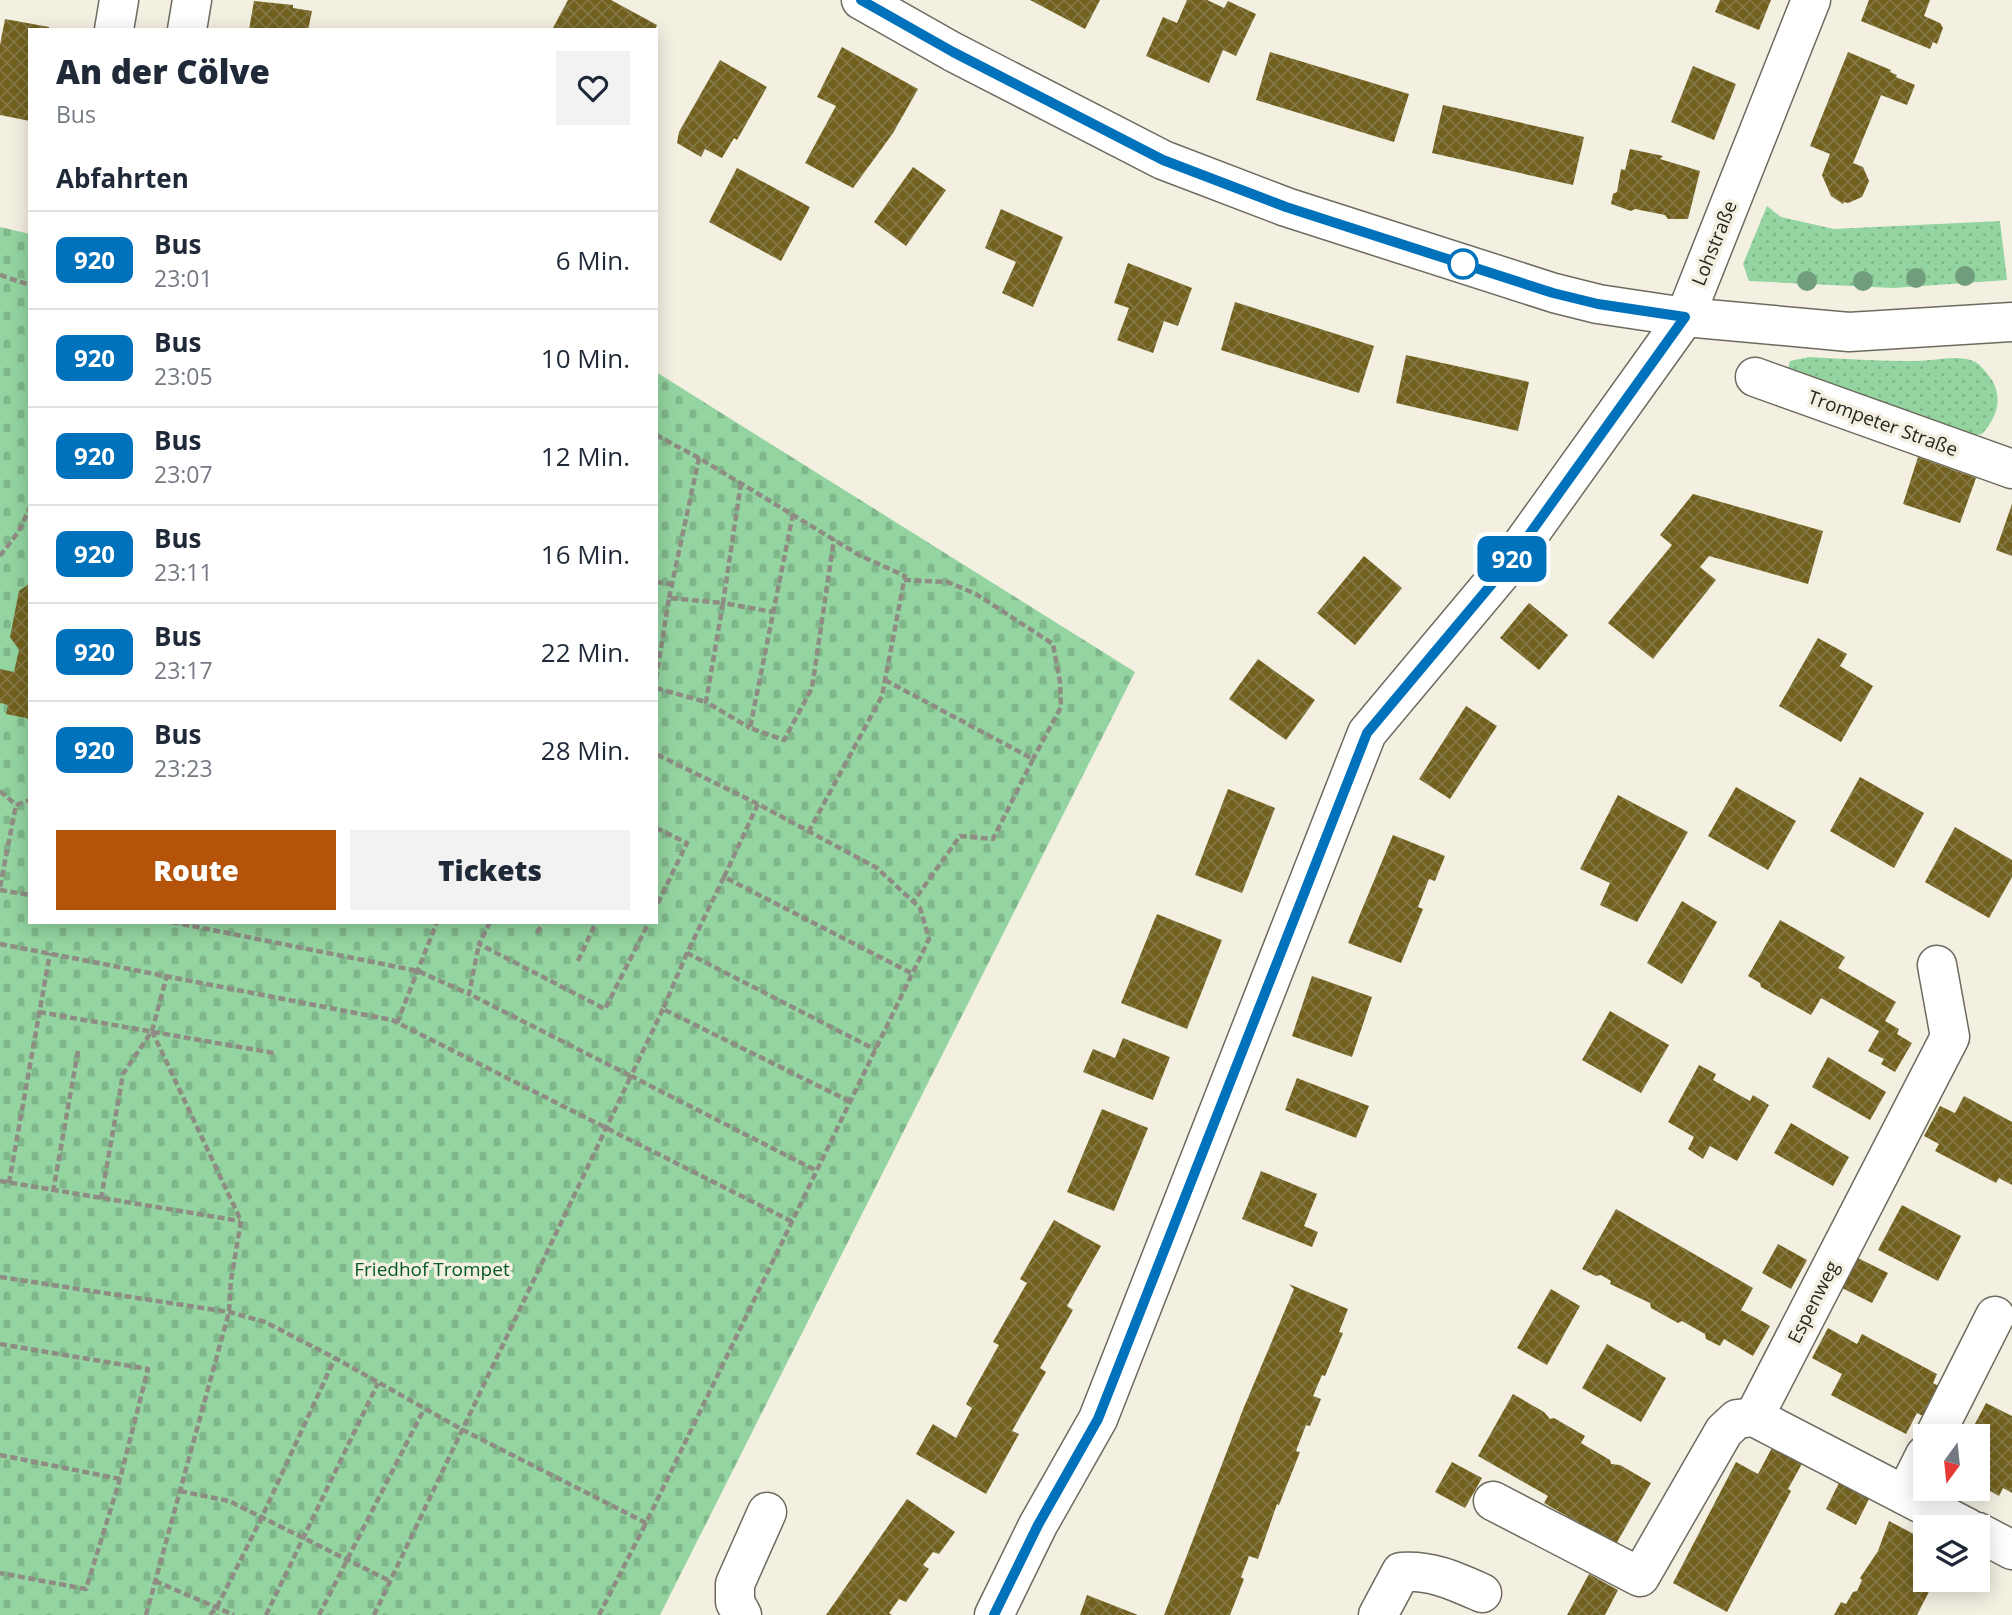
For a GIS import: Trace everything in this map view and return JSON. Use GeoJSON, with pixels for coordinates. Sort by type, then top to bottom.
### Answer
{"type":"FeatureCollection","features":[{"type":"Feature","properties":{"kind":"street"},"geometry":{"type":"LineString","coordinates":[[114,28],[118,0]]}},
{"type":"Feature","properties":{"kind":"street"},"geometry":{"type":"LineString","coordinates":[[187,28],[192,0]]}},
{"type":"Feature","properties":{"kind":"street"},"geometry":{"type":"LineString","coordinates":[[861,0],[953,52],[1138,147],[1199,174],[1286,207],[1553,293],[1598,304],[1685,317],[1849,332],[2012,322]]}},
{"type":"Feature","properties":{"kind":"street","name":"Lohstraße"},"geometry":{"type":"LineString","coordinates":[[994,1615],[1038,1525],[1098,1419],[1367,733],[1506,567],[1685,317],[1811,0]]}},
{"type":"Feature","properties":{"kind":"street","name":"Trompeter Straße"},"geometry":{"type":"LineString","coordinates":[[1755,377],[2012,469]]}},
{"type":"Feature","properties":{"kind":"street","name":"Espenweg"},"geometry":{"type":"LineString","coordinates":[[1754,1416],[1950,1037],[1937,965]]}},
{"type":"Feature","properties":{"kind":"street"},"geometry":{"type":"LineString","coordinates":[[1940,1424],[1995,1315]]}},
{"type":"Feature","properties":{"kind":"street"},"geometry":{"type":"LineString","coordinates":[[1493,1502],[1640,1577],[1724,1431],[1737,1419],[1754,1416],[1943,1515]]}},
{"type":"Feature","properties":{"kind":"street"},"geometry":{"type":"LineString","coordinates":[[1905,1495],[1913,1479]]}},
{"type":"Feature","properties":{"kind":"street"},"geometry":{"type":"LineString","coordinates":[[742,1615],[735,1602],[735,1584],[767,1512]]}},
{"type":"Feature","properties":{"kind":"street"},"geometry":{"type":"LineString","coordinates":[[1990,1538],[2012,1550]]}},
{"type":"Feature","properties":{"kind":"street"},"geometry":{"type":"LineString","coordinates":[[1378,1615],[1401,1572],[1419,1570],[1445,1576],[1482,1593]]}},
{"type":"Feature","properties":{"kind":"path"},"geometry":{"type":"LineString","coordinates":[[0,275],[28,284]]}},
{"type":"Feature","properties":{"kind":"path"},"geometry":{"type":"LineString","coordinates":[[658,436],[859,555],[905,576],[882,696],[809,831]]}},
{"type":"Feature","properties":{"kind":"path"},"geometry":{"type":"LineString","coordinates":[[658,667],[669,598],[699,458]]}},
{"type":"Feature","properties":{"kind":"path"},"geometry":{"type":"LineString","coordinates":[[706,702],[741,483]]}},
{"type":"Feature","properties":{"kind":"path"},"geometry":{"type":"LineString","coordinates":[[0,556],[19,531],[28,511]]}},
{"type":"Feature","properties":{"kind":"path"},"geometry":{"type":"LineString","coordinates":[[751,728],[793,514]]}},
{"type":"Feature","properties":{"kind":"path"},"geometry":{"type":"LineString","coordinates":[[658,689],[706,702],[751,728],[784,740],[812,688],[834,540]]}},
{"type":"Feature","properties":{"kind":"path"},"geometry":{"type":"LineString","coordinates":[[904,580],[948,582],[976,594],[1053,644],[1060,682],[1061,708],[992,839],[960,836],[913,902]]}},
{"type":"Feature","properties":{"kind":"path"},"geometry":{"type":"LineString","coordinates":[[658,582],[672,584]]}},
{"type":"Feature","properties":{"kind":"path"},"geometry":{"type":"LineString","coordinates":[[669,598],[723,603],[774,612]]}},
{"type":"Feature","properties":{"kind":"path"},"geometry":{"type":"LineString","coordinates":[[885,680],[1032,759]]}},
{"type":"Feature","properties":{"kind":"path"},"geometry":{"type":"LineString","coordinates":[[599,1615],[929,939],[920,908],[877,868],[758,804],[658,755]]}},
{"type":"Feature","properties":{"kind":"path"},"geometry":{"type":"LineString","coordinates":[[0,791],[16,805]]}},
{"type":"Feature","properties":{"kind":"path"},"geometry":{"type":"LineString","coordinates":[[16,805],[28,801]]}},
{"type":"Feature","properties":{"kind":"path"},"geometry":{"type":"LineString","coordinates":[[374,1615],[526,1293],[608,1128],[758,804]]}},
{"type":"Feature","properties":{"kind":"path"},"geometry":{"type":"LineString","coordinates":[[16,805],[0,888],[28,895]]}},
{"type":"Feature","properties":{"kind":"path"},"geometry":{"type":"LineString","coordinates":[[658,829],[687,843],[658,903]]}},
{"type":"Feature","properties":{"kind":"path"},"geometry":{"type":"LineString","coordinates":[[724,877],[913,974]]}},
{"type":"Feature","properties":{"kind":"path"},"geometry":{"type":"LineString","coordinates":[[183,924],[418,971],[469,994],[817,1171]]}},
{"type":"Feature","properties":{"kind":"path"},"geometry":{"type":"LineString","coordinates":[[397,1023],[437,924]]}},
{"type":"Feature","properties":{"kind":"path"},"geometry":{"type":"LineString","coordinates":[[469,994],[479,944],[489,924]]}},
{"type":"Feature","properties":{"kind":"path"},"geometry":{"type":"LineString","coordinates":[[537,933],[542,924]]}},
{"type":"Feature","properties":{"kind":"path"},"geometry":{"type":"LineString","coordinates":[[578,961],[595,924]]}},
{"type":"Feature","properties":{"kind":"path"},"geometry":{"type":"LineString","coordinates":[[479,944],[606,1009],[647,924]]}},
{"type":"Feature","properties":{"kind":"path"},"geometry":{"type":"LineString","coordinates":[[0,944],[167,975],[397,1023],[793,1222]]}},
{"type":"Feature","properties":{"kind":"path"},"geometry":{"type":"LineString","coordinates":[[9,1183],[50,953]]}},
{"type":"Feature","properties":{"kind":"path"},"geometry":{"type":"LineString","coordinates":[[687,953],[876,1050]]}},
{"type":"Feature","properties":{"kind":"path"},"geometry":{"type":"LineString","coordinates":[[102,1199],[123,1074],[152,1031],[167,975]]}},
{"type":"Feature","properties":{"kind":"path"},"geometry":{"type":"LineString","coordinates":[[663,1009],[851,1102]]}},
{"type":"Feature","properties":{"kind":"path"},"geometry":{"type":"LineString","coordinates":[[39,1012],[274,1053]]}},
{"type":"Feature","properties":{"kind":"path"},"geometry":{"type":"LineString","coordinates":[[146,1615],[229,1312],[231,1280],[241,1221],[152,1031]]}},
{"type":"Feature","properties":{"kind":"path"},"geometry":{"type":"LineString","coordinates":[[53,1192],[78,1051]]}},
{"type":"Feature","properties":{"kind":"path"},"geometry":{"type":"LineString","coordinates":[[0,1181],[53,1192],[241,1221]]}},
{"type":"Feature","properties":{"kind":"path"},"geometry":{"type":"LineString","coordinates":[[0,1277],[229,1312],[265,1322],[463,1430],[646,1523]]}},
{"type":"Feature","properties":{"kind":"path"},"geometry":{"type":"LineString","coordinates":[[0,1344],[148,1369],[120,1479],[86,1589],[0,1573]]}},
{"type":"Feature","properties":{"kind":"path"},"geometry":{"type":"LineString","coordinates":[[209,1615],[218,1607],[335,1358]]}},
{"type":"Feature","properties":{"kind":"path"},"geometry":{"type":"LineString","coordinates":[[266,1615],[378,1383]]}},
{"type":"Feature","properties":{"kind":"path"},"geometry":{"type":"LineString","coordinates":[[318,1615],[424,1409]]}},
{"type":"Feature","properties":{"kind":"path"},"geometry":{"type":"LineString","coordinates":[[0,1455],[120,1479]]}},
{"type":"Feature","properties":{"kind":"path"},"geometry":{"type":"LineString","coordinates":[[180,1491],[229,1501],[390,1581]]}},
{"type":"Feature","properties":{"kind":"path"},"geometry":{"type":"LineString","coordinates":[[155,1581],[234,1615]]}},
{"type":"Feature","properties":{"kind":"green space"},"geometry":{"type":"Polygon","coordinates":[[[1767,206],[1781,217],[1834,229],[2000,221],[2007,280],[1893,288],[1749,281],[1743,264],[1767,206]]]}},
{"type":"Feature","properties":{"kind":"green space","name":"Friedhof Trompet"},"geometry":{"type":"Polygon","coordinates":[[[0,227],[28,234],[28,924],[658,924],[658,373],[1135,672],[660,1615],[0,1615],[0,227]]]}},
{"type":"Feature","properties":{"kind":"green space"},"geometry":{"type":"Polygon","coordinates":[[[1809,357],[1900,361],[1966,359],[1982,367],[1994,383],[1997,406],[1992,420],[1982,434],[1958,437],[1788,369],[1790,361],[1809,357]]]}},
{"type":"Feature","properties":{"kind":"building"},"geometry":{"type":"Polygon","coordinates":[[[568,0],[611,0],[657,25],[656,28],[553,28],[568,0]]]}},
{"type":"Feature","properties":{"kind":"building"},"geometry":{"type":"Polygon","coordinates":[[[1030,0],[1100,0],[1085,29],[1030,0]]]}},
{"type":"Feature","properties":{"kind":"building"},"geometry":{"type":"Polygon","coordinates":[[[1187,0],[1207,0],[1224,8],[1228,1],[1256,14],[1236,56],[1223,50],[1209,83],[1146,56],[1163,17],[1177,23],[1187,0]]]}},
{"type":"Feature","properties":{"kind":"building"},"geometry":{"type":"Polygon","coordinates":[[[1720,0],[1771,0],[1759,30],[1715,12],[1720,0]]]}},
{"type":"Feature","properties":{"kind":"building"},"geometry":{"type":"Polygon","coordinates":[[[1869,0],[1930,0],[1924,16],[1940,23],[1943,28],[1937,44],[1933,42],[1930,49],[1861,21],[1869,0]]]}},
{"type":"Feature","properties":{"kind":"building"},"geometry":{"type":"Polygon","coordinates":[[[254,1],[293,5],[293,8],[312,11],[308,28],[249,28],[254,1]]]}},
{"type":"Feature","properties":{"kind":"building"},"geometry":{"type":"Polygon","coordinates":[[[5,19],[49,27],[28,28],[28,121],[0,115],[0,45],[5,19]]]}},
{"type":"Feature","properties":{"kind":"building"},"geometry":{"type":"Polygon","coordinates":[[[842,47],[918,89],[893,133],[853,188],[805,163],[836,106],[817,97],[842,47]]]}},
{"type":"Feature","properties":{"kind":"building"},"geometry":{"type":"Polygon","coordinates":[[[1270,52],[1409,94],[1394,142],[1256,100],[1270,52]]]}},
{"type":"Feature","properties":{"kind":"building"},"geometry":{"type":"Polygon","coordinates":[[[1848,52],[1891,70],[1896,77],[1915,85],[1907,105],[1881,95],[1853,163],[1863,167],[1869,181],[1862,197],[1843,204],[1831,196],[1822,175],[1830,154],[1810,146],[1848,52]]]}},
{"type":"Feature","properties":{"kind":"building"},"geometry":{"type":"Polygon","coordinates":[[[720,60],[767,87],[737,140],[734,138],[722,158],[705,149],[701,157],[677,143],[679,132],[720,60]]]}},
{"type":"Feature","properties":{"kind":"building"},"geometry":{"type":"Polygon","coordinates":[[[1693,66],[1736,84],[1714,140],[1671,122],[1693,66]]]}},
{"type":"Feature","properties":{"kind":"building"},"geometry":{"type":"Polygon","coordinates":[[[1443,105],[1584,137],[1573,185],[1432,153],[1443,105]]]}},
{"type":"Feature","properties":{"kind":"building"},"geometry":{"type":"Polygon","coordinates":[[[1630,149],[1663,156],[1660,159],[1700,171],[1688,219],[1668,219],[1665,215],[1635,209],[1631,211],[1611,204],[1613,194],[1617,192],[1621,169],[1625,170],[1630,149]]]}},
{"type":"Feature","properties":{"kind":"building"},"geometry":{"type":"Polygon","coordinates":[[[913,167],[946,190],[906,246],[874,222],[913,167]]]}},
{"type":"Feature","properties":{"kind":"building"},"geometry":{"type":"Polygon","coordinates":[[[737,168],[810,207],[781,261],[709,222],[737,168]]]}},
{"type":"Feature","properties":{"kind":"building"},"geometry":{"type":"Polygon","coordinates":[[[1001,209],[1063,237],[1033,307],[1002,293],[1016,262],[985,248],[1001,209]]]}},
{"type":"Feature","properties":{"kind":"building"},"geometry":{"type":"Polygon","coordinates":[[[1128,263],[1192,288],[1178,326],[1164,321],[1153,353],[1117,340],[1129,308],[1114,303],[1128,263]]]}},
{"type":"Feature","properties":{"kind":"building"},"geometry":{"type":"Polygon","coordinates":[[[1235,302],[1374,346],[1359,393],[1221,350],[1235,302]]]}},
{"type":"Feature","properties":{"kind":"building"},"geometry":{"type":"Polygon","coordinates":[[[1406,355],[1529,382],[1518,431],[1396,403],[1406,355]]]}},
{"type":"Feature","properties":{"kind":"building"},"geometry":{"type":"Polygon","coordinates":[[[1918,457],[1976,478],[1960,523],[1903,504],[1918,457]]]}},
{"type":"Feature","properties":{"kind":"building"},"geometry":{"type":"Polygon","coordinates":[[[1693,494],[1823,531],[1808,584],[1709,556],[1700,567],[1716,580],[1653,659],[1608,623],[1672,545],[1660,535],[1693,494]]]}},
{"type":"Feature","properties":{"kind":"building"},"geometry":{"type":"Polygon","coordinates":[[[2012,504],[2012,556],[1996,550],[2012,504]]]}},
{"type":"Feature","properties":{"kind":"building"},"geometry":{"type":"Polygon","coordinates":[[[1364,556],[1402,588],[1355,645],[1317,613],[1364,556]]]}},
{"type":"Feature","properties":{"kind":"building"},"geometry":{"type":"Polygon","coordinates":[[[28,584],[28,719],[6,714],[8,705],[0,703],[0,669],[14,672],[19,650],[10,637],[19,591],[28,584]]]}},
{"type":"Feature","properties":{"kind":"building"},"geometry":{"type":"Polygon","coordinates":[[[1529,603],[1568,635],[1539,670],[1500,638],[1529,603]]]}},
{"type":"Feature","properties":{"kind":"building"},"geometry":{"type":"Polygon","coordinates":[[[1818,638],[1847,654],[1840,666],[1873,686],[1841,742],[1779,706],[1818,638]]]}},
{"type":"Feature","properties":{"kind":"building"},"geometry":{"type":"Polygon","coordinates":[[[1258,659],[1315,700],[1286,740],[1229,699],[1258,659]]]}},
{"type":"Feature","properties":{"kind":"building"},"geometry":{"type":"Polygon","coordinates":[[[1466,706],[1497,726],[1450,799],[1419,779],[1466,706]]]}},
{"type":"Feature","properties":{"kind":"building"},"geometry":{"type":"Polygon","coordinates":[[[1860,777],[1924,813],[1894,868],[1830,831],[1860,777]]]}},
{"type":"Feature","properties":{"kind":"building"},"geometry":{"type":"Polygon","coordinates":[[[1736,787],[1796,821],[1768,870],[1708,836],[1736,787]]]}},
{"type":"Feature","properties":{"kind":"building"},"geometry":{"type":"Polygon","coordinates":[[[1228,789],[1275,808],[1242,893],[1195,875],[1228,789]]]}},
{"type":"Feature","properties":{"kind":"building"},"geometry":{"type":"Polygon","coordinates":[[[1618,795],[1688,832],[1637,922],[1600,905],[1610,883],[1580,869],[1618,795]]]}},
{"type":"Feature","properties":{"kind":"building"},"geometry":{"type":"Polygon","coordinates":[[[1955,827],[2012,860],[2012,877],[1989,918],[1925,882],[1955,827]]]}},
{"type":"Feature","properties":{"kind":"building"},"geometry":{"type":"Polygon","coordinates":[[[1393,835],[1445,856],[1435,881],[1429,879],[1418,907],[1423,909],[1401,963],[1348,943],[1393,835]]]}},
{"type":"Feature","properties":{"kind":"building"},"geometry":{"type":"Polygon","coordinates":[[[1682,901],[1717,922],[1682,984],[1647,963],[1682,901]]]}},
{"type":"Feature","properties":{"kind":"building"},"geometry":{"type":"Polygon","coordinates":[[[1157,914],[1222,940],[1187,1029],[1121,1003],[1157,914]]]}},
{"type":"Feature","properties":{"kind":"building"},"geometry":{"type":"Polygon","coordinates":[[[1780,920],[1845,957],[1838,968],[1896,1002],[1885,1021],[1899,1029],[1897,1034],[1912,1043],[1895,1072],[1881,1064],[1884,1059],[1868,1051],[1879,1031],[1821,998],[1811,1015],[1761,987],[1760,983],[1748,976],[1780,920]]]}},
{"type":"Feature","properties":{"kind":"building"},"geometry":{"type":"Polygon","coordinates":[[[1312,976],[1372,997],[1352,1057],[1292,1036],[1312,976]]]}},
{"type":"Feature","properties":{"kind":"building"},"geometry":{"type":"Polygon","coordinates":[[[1610,1011],[1669,1045],[1641,1093],[1582,1060],[1610,1011]]]}},
{"type":"Feature","properties":{"kind":"building"},"geometry":{"type":"Polygon","coordinates":[[[1123,1038],[1170,1057],[1153,1100],[1083,1072],[1093,1049],[1115,1058],[1123,1038]]]}},
{"type":"Feature","properties":{"kind":"building"},"geometry":{"type":"Polygon","coordinates":[[[1828,1057],[1886,1092],[1870,1120],[1812,1087],[1828,1057]]]}},
{"type":"Feature","properties":{"kind":"building"},"geometry":{"type":"Polygon","coordinates":[[[1699,1065],[1716,1074],[1713,1080],[1750,1101],[1753,1095],[1769,1105],[1737,1161],[1710,1146],[1703,1159],[1688,1149],[1694,1137],[1668,1122],[1699,1065]]]}},
{"type":"Feature","properties":{"kind":"building"},"geometry":{"type":"Polygon","coordinates":[[[1297,1078],[1369,1106],[1356,1138],[1285,1110],[1297,1078]]]}},
{"type":"Feature","properties":{"kind":"building"},"geometry":{"type":"Polygon","coordinates":[[[1964,1096],[2012,1122],[2012,1185],[1999,1178],[1996,1183],[1935,1151],[1939,1144],[1924,1136],[1940,1106],[1955,1113],[1964,1096]]]}},
{"type":"Feature","properties":{"kind":"building"},"geometry":{"type":"Polygon","coordinates":[[[1102,1109],[1148,1128],[1114,1211],[1067,1192],[1102,1109]]]}},
{"type":"Feature","properties":{"kind":"building"},"geometry":{"type":"Polygon","coordinates":[[[1791,1123],[1849,1157],[1833,1186],[1774,1153],[1791,1123]]]}},
{"type":"Feature","properties":{"kind":"building"},"geometry":{"type":"Polygon","coordinates":[[[1261,1171],[1317,1194],[1304,1226],[1318,1232],[1312,1247],[1242,1219],[1261,1171]]]}},
{"type":"Feature","properties":{"kind":"building"},"geometry":{"type":"Polygon","coordinates":[[[1902,1205],[1961,1236],[1938,1281],[1878,1250],[1902,1205]]]}},
{"type":"Feature","properties":{"kind":"building"},"geometry":{"type":"Polygon","coordinates":[[[1616,1209],[1753,1288],[1741,1310],[1770,1326],[1753,1356],[1724,1339],[1720,1346],[1706,1339],[1705,1334],[1651,1308],[1650,1303],[1610,1284],[1611,1281],[1601,1275],[1596,1276],[1582,1269],[1616,1209]]]}},
{"type":"Feature","properties":{"kind":"building"},"geometry":{"type":"Polygon","coordinates":[[[1054,1220],[1101,1246],[1067,1306],[1073,1310],[1040,1368],[1046,1372],[1012,1431],[1019,1434],[986,1494],[916,1454],[933,1424],[956,1438],[972,1408],[966,1404],[999,1345],[993,1342],[1027,1283],[1020,1279],[1054,1220]]]}},
{"type":"Feature","properties":{"kind":"building"},"geometry":{"type":"Polygon","coordinates":[[[1778,1244],[1807,1260],[1791,1289],[1762,1273],[1778,1244]]]}},
{"type":"Feature","properties":{"kind":"building"},"geometry":{"type":"Polygon","coordinates":[[[1858,1258],[1888,1273],[1872,1303],[1842,1288],[1858,1258]]]}},
{"type":"Feature","properties":{"kind":"building"},"geometry":{"type":"Polygon","coordinates":[[[1289,1284],[1348,1309],[1339,1332],[1343,1333],[1325,1376],[1322,1375],[1313,1396],[1321,1399],[1310,1426],[1306,1425],[1296,1451],[1300,1452],[1279,1505],[1277,1504],[1258,1559],[1249,1556],[1241,1577],[1244,1579],[1230,1615],[1164,1615],[1244,1407],[1294,1289],[1289,1284]]]}},
{"type":"Feature","properties":{"kind":"building"},"geometry":{"type":"Polygon","coordinates":[[[1551,1289],[1580,1306],[1547,1365],[1517,1348],[1551,1289]]]}},
{"type":"Feature","properties":{"kind":"building"},"geometry":{"type":"Polygon","coordinates":[[[1828,1328],[1857,1344],[1862,1334],[1937,1374],[1933,1383],[1948,1391],[1932,1421],[1917,1413],[1906,1434],[1831,1395],[1842,1374],[1812,1358],[1828,1328]]]}},
{"type":"Feature","properties":{"kind":"building"},"geometry":{"type":"Polygon","coordinates":[[[1607,1344],[1666,1378],[1641,1422],[1582,1388],[1607,1344]]]}},
{"type":"Feature","properties":{"kind":"building"},"geometry":{"type":"Polygon","coordinates":[[[1513,1394],[1544,1412],[1550,1419],[1554,1418],[1585,1436],[1581,1443],[1610,1460],[1611,1464],[1620,1465],[1651,1483],[1616,1544],[1544,1503],[1548,1496],[1478,1456],[1513,1394]]]}},
{"type":"Feature","properties":{"kind":"building"},"geometry":{"type":"Polygon","coordinates":[[[1986,1403],[2012,1416],[2012,1493],[2003,1488],[1999,1496],[1990,1491],[1990,1424],[1975,1424],[1986,1403]]]}},
{"type":"Feature","properties":{"kind":"building"},"geometry":{"type":"Polygon","coordinates":[[[1774,1444],[1804,1460],[1788,1489],[1791,1491],[1727,1612],[1673,1583],[1736,1462],[1758,1474],[1774,1444]]]}},
{"type":"Feature","properties":{"kind":"building"},"geometry":{"type":"Polygon","coordinates":[[[1452,1462],[1482,1478],[1465,1508],[1435,1492],[1452,1462]]]}},
{"type":"Feature","properties":{"kind":"building"},"geometry":{"type":"Polygon","coordinates":[[[1841,1479],[1871,1495],[1856,1525],[1826,1509],[1841,1479]]]}},
{"type":"Feature","properties":{"kind":"building"},"geometry":{"type":"Polygon","coordinates":[[[907,1499],[955,1532],[939,1554],[933,1552],[923,1565],[929,1569],[906,1602],[899,1599],[889,1613],[892,1615],[826,1615],[907,1499]]]}},
{"type":"Feature","properties":{"kind":"building"},"geometry":{"type":"Polygon","coordinates":[[[1889,1521],[1913,1534],[1913,1592],[1929,1592],[1917,1615],[1834,1615],[1841,1602],[1846,1604],[1853,1592],[1857,1591],[1862,1580],[1860,1578],[1878,1551],[1889,1521]]]}},
{"type":"Feature","properties":{"kind":"building"},"geometry":{"type":"Polygon","coordinates":[[[1589,1574],[1618,1590],[1605,1615],[1567,1615],[1589,1574]]]}},
{"type":"Feature","properties":{"kind":"building"},"geometry":{"type":"Polygon","coordinates":[[[1087,1595],[1138,1615],[1080,1615],[1087,1595]]]}},
{"type":"Feature","properties":{"kind":"bus line","name":"920"},"geometry":{"type":"LineString","coordinates":[[861,0],[953,52],[1187,170],[1286,207],[1553,293],[1598,304],[1685,317],[1506,567],[1367,733],[1098,1419],[1038,1525],[994,1615]]}}]}
